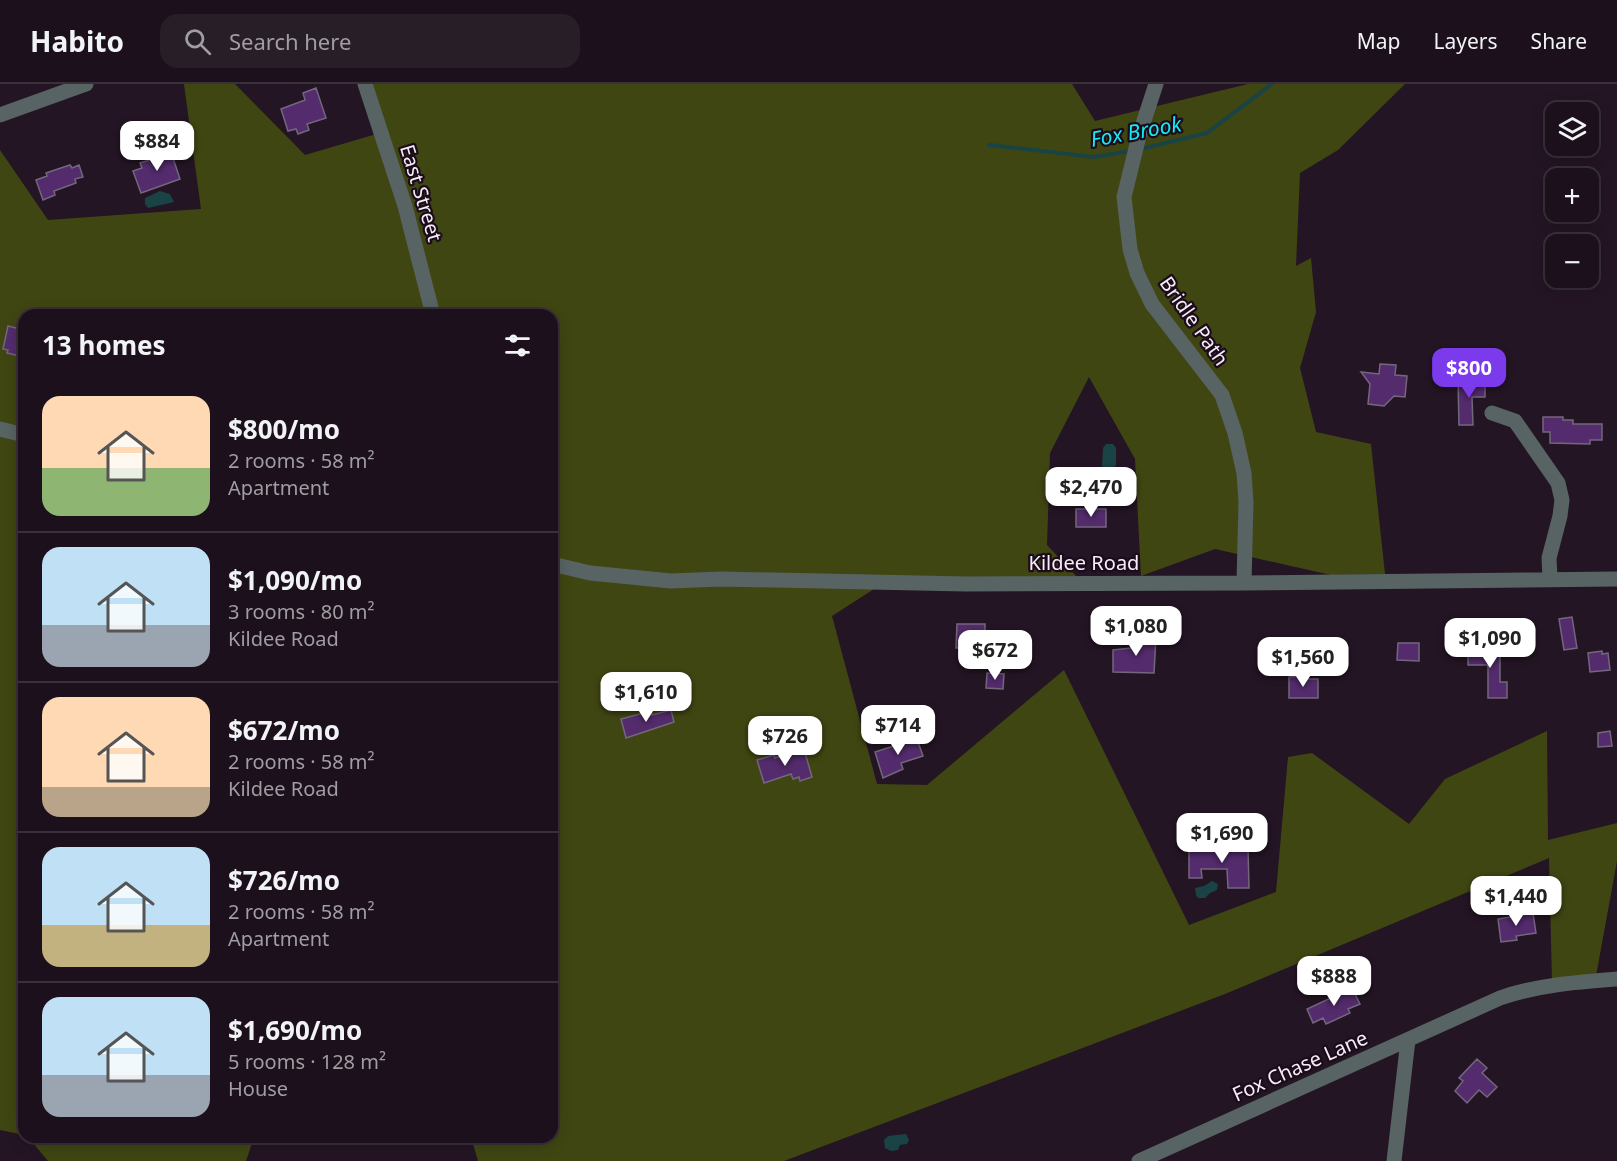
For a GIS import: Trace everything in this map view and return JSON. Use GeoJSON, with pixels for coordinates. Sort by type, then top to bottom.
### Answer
{"type":"FeatureCollection","features":[{"type":"Feature","properties":{"kind":"street"},"geometry":{"type":"LineString","coordinates":[[0,115],[86,84]]}},
{"type":"Feature","properties":{"kind":"street","name":"East Street"},"geometry":{"type":"LineString","coordinates":[[365,84],[405,206],[431,309]]}},
{"type":"Feature","properties":{"kind":"street","name":"Bridle Path"},"geometry":{"type":"LineString","coordinates":[[1156,84],[1128,173],[1124,197],[1130,249],[1137,273],[1152,304],[1222,395],[1235,433],[1244,473],[1246,502],[1244,583]]}},
{"type":"Feature","properties":{"kind":"street"},"geometry":{"type":"LineString","coordinates":[[1492,413],[1515,421],[1558,483],[1562,500],[1549,558],[1550,578]]}},
{"type":"Feature","properties":{"kind":"street"},"geometry":{"type":"LineString","coordinates":[[0,429],[18,434]]}},
{"type":"Feature","properties":{"kind":"street","name":"Kildee Road"},"geometry":{"type":"LineString","coordinates":[[558,565],[590,573],[671,581],[721,579],[966,584],[1617,579]]}},
{"type":"Feature","properties":{"kind":"street","name":"Fox Chase Lane"},"geometry":{"type":"LineString","coordinates":[[1139,1161],[1520,991],[1617,979]]}},
{"type":"Feature","properties":{"kind":"street"},"geometry":{"type":"LineString","coordinates":[[1394,1161],[1408,1040]]}},
{"type":"Feature","properties":{"kind":"green space"},"geometry":{"type":"Polygon","coordinates":[[[184,84],[235,84],[305,155],[380,133],[363,84],[1072,84],[1095,121],[1248,84],[1405,84],[1338,150],[1300,173],[1296,266],[1311,258],[1316,312],[1300,368],[1316,432],[1371,444],[1385,574],[1331,575],[1215,549],[1141,576],[1135,459],[1089,377],[1050,453],[1047,545],[1076,576],[885,582],[832,616],[877,784],[927,785],[1064,670],[1189,925],[1276,892],[1288,757],[1312,753],[1409,824],[1445,779],[1547,731],[1548,840],[1617,823],[1617,861],[1596,976],[1552,981],[1549,858],[1225,994],[784,1161],[478,1161],[473,1143],[558,1143],[558,309],[18,309],[18,1134],[0,1130],[0,150],[48,220],[201,209],[184,84]]]}},
{"type":"Feature","properties":{"kind":"green space"},"geometry":{"type":"Polygon","coordinates":[[[33,1143],[252,1143],[246,1161],[48,1161],[33,1143]]]}},
{"type":"Feature","properties":{"kind":"shaded area"},"geometry":{"type":"Polygon","coordinates":[[[160,191],[170,194],[174,202],[148,208],[145,198],[160,191]]]}},
{"type":"Feature","properties":{"kind":"shaded area"},"geometry":{"type":"Polygon","coordinates":[[[1106,444],[1113,444],[1116,448],[1116,465],[1113,469],[1105,470],[1102,466],[1103,448],[1106,444]]]}},
{"type":"Feature","properties":{"kind":"shaded area"},"geometry":{"type":"Polygon","coordinates":[[[1212,881],[1218,884],[1217,890],[1205,898],[1198,898],[1195,888],[1212,881]]]}},
{"type":"Feature","properties":{"kind":"shaded area"},"geometry":{"type":"Polygon","coordinates":[[[906,1134],[909,1140],[907,1144],[900,1145],[898,1150],[891,1151],[885,1148],[884,1140],[888,1136],[906,1134]]]}},
{"type":"Feature","properties":{"kind":"building"},"geometry":{"type":"Polygon","coordinates":[[[316,88],[326,118],[307,124],[309,130],[298,134],[296,129],[288,131],[281,109],[305,100],[303,93],[316,88]]]}},
{"type":"Feature","properties":{"kind":"building"},"geometry":{"type":"Polygon","coordinates":[[[170,149],[180,179],[141,193],[133,171],[142,168],[140,163],[156,158],[155,154],[170,149]]]}},
{"type":"Feature","properties":{"kind":"building"},"geometry":{"type":"Polygon","coordinates":[[[70,165],[72,168],[79,165],[83,177],[75,179],[76,183],[54,191],[55,195],[43,200],[36,180],[47,176],[46,173],[70,165]]]}},
{"type":"Feature","properties":{"kind":"building"},"geometry":{"type":"Polygon","coordinates":[[[8,326],[18,328],[18,356],[7,353],[8,350],[3,349],[8,326]]]}},
{"type":"Feature","properties":{"kind":"building"},"geometry":{"type":"Polygon","coordinates":[[[1380,364],[1396,365],[1395,375],[1407,376],[1405,397],[1394,396],[1384,406],[1368,404],[1370,384],[1361,372],[1379,374],[1380,364]]]}},
{"type":"Feature","properties":{"kind":"building"},"geometry":{"type":"Polygon","coordinates":[[[1485,380],[1485,397],[1472,397],[1473,425],[1459,425],[1458,381],[1485,380]]]}},
{"type":"Feature","properties":{"kind":"building"},"geometry":{"type":"Polygon","coordinates":[[[1543,417],[1563,417],[1563,420],[1573,420],[1573,424],[1602,424],[1602,440],[1590,440],[1590,444],[1550,443],[1550,432],[1543,432],[1543,417]]]}},
{"type":"Feature","properties":{"kind":"building"},"geometry":{"type":"Polygon","coordinates":[[[1076,509],[1106,509],[1106,527],[1076,527],[1076,509]]]}},
{"type":"Feature","properties":{"kind":"building"},"geometry":{"type":"Polygon","coordinates":[[[1572,617],[1577,648],[1564,650],[1559,619],[1572,617]]]}},
{"type":"Feature","properties":{"kind":"building"},"geometry":{"type":"Polygon","coordinates":[[[957,624],[985,624],[985,640],[972,640],[972,648],[956,648],[957,624]]]}},
{"type":"Feature","properties":{"kind":"building"},"geometry":{"type":"Polygon","coordinates":[[[1139,637],[1156,637],[1154,673],[1113,672],[1113,650],[1131,648],[1131,644],[1139,644],[1139,637]]]}},
{"type":"Feature","properties":{"kind":"building"},"geometry":{"type":"Polygon","coordinates":[[[1398,643],[1419,643],[1419,661],[1397,660],[1398,643]]]}},
{"type":"Feature","properties":{"kind":"building"},"geometry":{"type":"Polygon","coordinates":[[[1468,648],[1500,648],[1500,682],[1507,682],[1507,698],[1488,698],[1488,665],[1468,665],[1468,648]]]}},
{"type":"Feature","properties":{"kind":"building"},"geometry":{"type":"Polygon","coordinates":[[[1602,651],[1602,654],[1608,653],[1610,670],[1590,672],[1588,653],[1602,651]]]}},
{"type":"Feature","properties":{"kind":"building"},"geometry":{"type":"Polygon","coordinates":[[[987,673],[1004,674],[1003,689],[986,688],[987,673]]]}},
{"type":"Feature","properties":{"kind":"building"},"geometry":{"type":"Polygon","coordinates":[[[1308,676],[1308,679],[1318,679],[1318,698],[1289,698],[1289,677],[1308,676]]]}},
{"type":"Feature","properties":{"kind":"building"},"geometry":{"type":"Polygon","coordinates":[[[671,710],[674,722],[626,738],[621,719],[651,711],[652,715],[671,710]]]}},
{"type":"Feature","properties":{"kind":"building"},"geometry":{"type":"Polygon","coordinates":[[[1610,731],[1612,746],[1598,747],[1598,733],[1610,731]]]}},
{"type":"Feature","properties":{"kind":"building"},"geometry":{"type":"Polygon","coordinates":[[[916,736],[923,756],[901,763],[903,769],[883,778],[875,752],[916,736]]]}},
{"type":"Feature","properties":{"kind":"building"},"geometry":{"type":"Polygon","coordinates":[[[804,749],[812,777],[800,781],[799,777],[793,779],[791,774],[764,783],[757,760],[774,755],[775,758],[804,749]]]}},
{"type":"Feature","properties":{"kind":"building"},"geometry":{"type":"Polygon","coordinates":[[[1223,847],[1223,849],[1248,848],[1249,888],[1228,888],[1227,869],[1201,869],[1202,878],[1189,878],[1189,850],[1223,847]]]}},
{"type":"Feature","properties":{"kind":"building"},"geometry":{"type":"Polygon","coordinates":[[[1533,913],[1536,933],[1516,936],[1517,940],[1501,942],[1498,919],[1533,913]]]}},
{"type":"Feature","properties":{"kind":"building"},"geometry":{"type":"Polygon","coordinates":[[[1352,988],[1360,1004],[1348,1009],[1350,1013],[1326,1024],[1323,1018],[1313,1023],[1307,1009],[1352,988]]]}},
{"type":"Feature","properties":{"kind":"building"},"geometry":{"type":"Polygon","coordinates":[[[1477,1059],[1487,1068],[1482,1073],[1497,1087],[1487,1097],[1479,1090],[1467,1103],[1455,1091],[1463,1081],[1459,1078],[1477,1059]]]}},
{"type":"Feature","properties":{"kind":"waterway","name":"Fox Brook"},"geometry":{"type":"LineString","coordinates":[[1141,149],[1207,133],[1272,84]]}},
{"type":"Feature","properties":{"kind":"waterway","name":"Fox Brook"},"geometry":{"type":"LineString","coordinates":[[989,145],[1094,157],[1130,151]]}}]}
